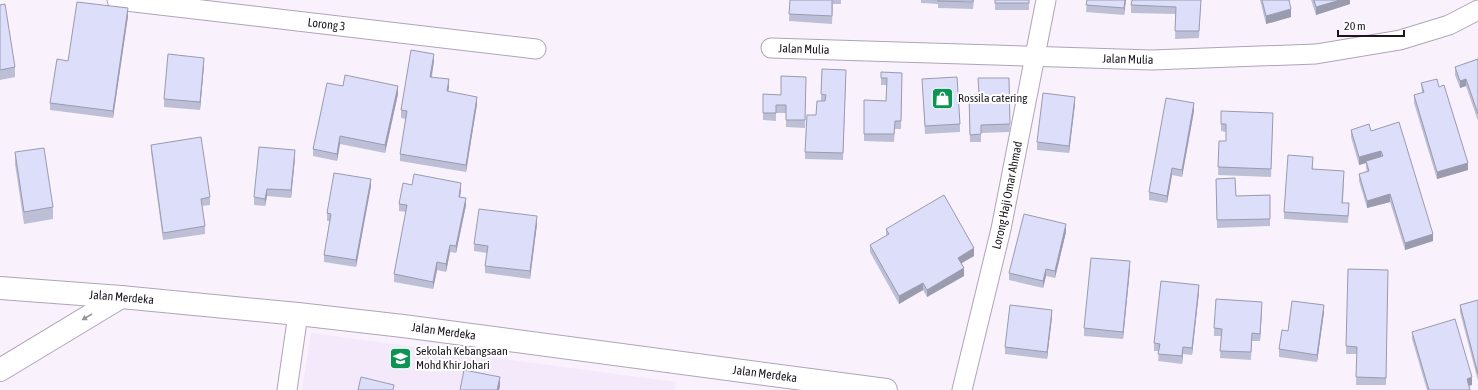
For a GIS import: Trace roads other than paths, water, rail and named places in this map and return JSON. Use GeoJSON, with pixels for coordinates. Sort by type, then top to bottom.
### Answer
{"type":"FeatureCollection","features":[{"type":"Feature","properties":{"kind":"street","name":"Lorong 3"},"geometry":{"type":"LineString","coordinates":[[117,0],[536,49]]}},
{"type":"Feature","properties":{"kind":"street","name":"Lorong Haji Omar Ahmad"},"geometry":{"type":"LineString","coordinates":[[962,390],[1002,229],[1046,0]]}},
{"type":"Feature","properties":{"kind":"street","name":"Jalan Mulia"},"geometry":{"type":"LineString","coordinates":[[771,48],[1152,60],[1316,54],[1400,40],[1449,25],[1478,10]]}},
{"type":"Feature","properties":{"kind":"street","name":"Jalan Merdeka"},"geometry":{"type":"LineString","coordinates":[[0,288],[121,297],[403,326],[886,390]]}},
{"type":"Feature","properties":{"kind":"street"},"geometry":{"type":"LineString","coordinates":[[0,370],[121,297]]}},
{"type":"Feature","properties":{"kind":"street"},"geometry":{"type":"LineString","coordinates":[[287,390],[298,314]]}},
{"type":"Feature","properties":{"kind":"place","name":"Rossila catering"},"geometry":{"type":"Point","coordinates":[943,98]}},
{"type":"Feature","properties":{"kind":"place","name":"Sekolah Kebangsaan Mohd Khir Johari"},"geometry":{"type":"Point","coordinates":[400,358]}}]}
